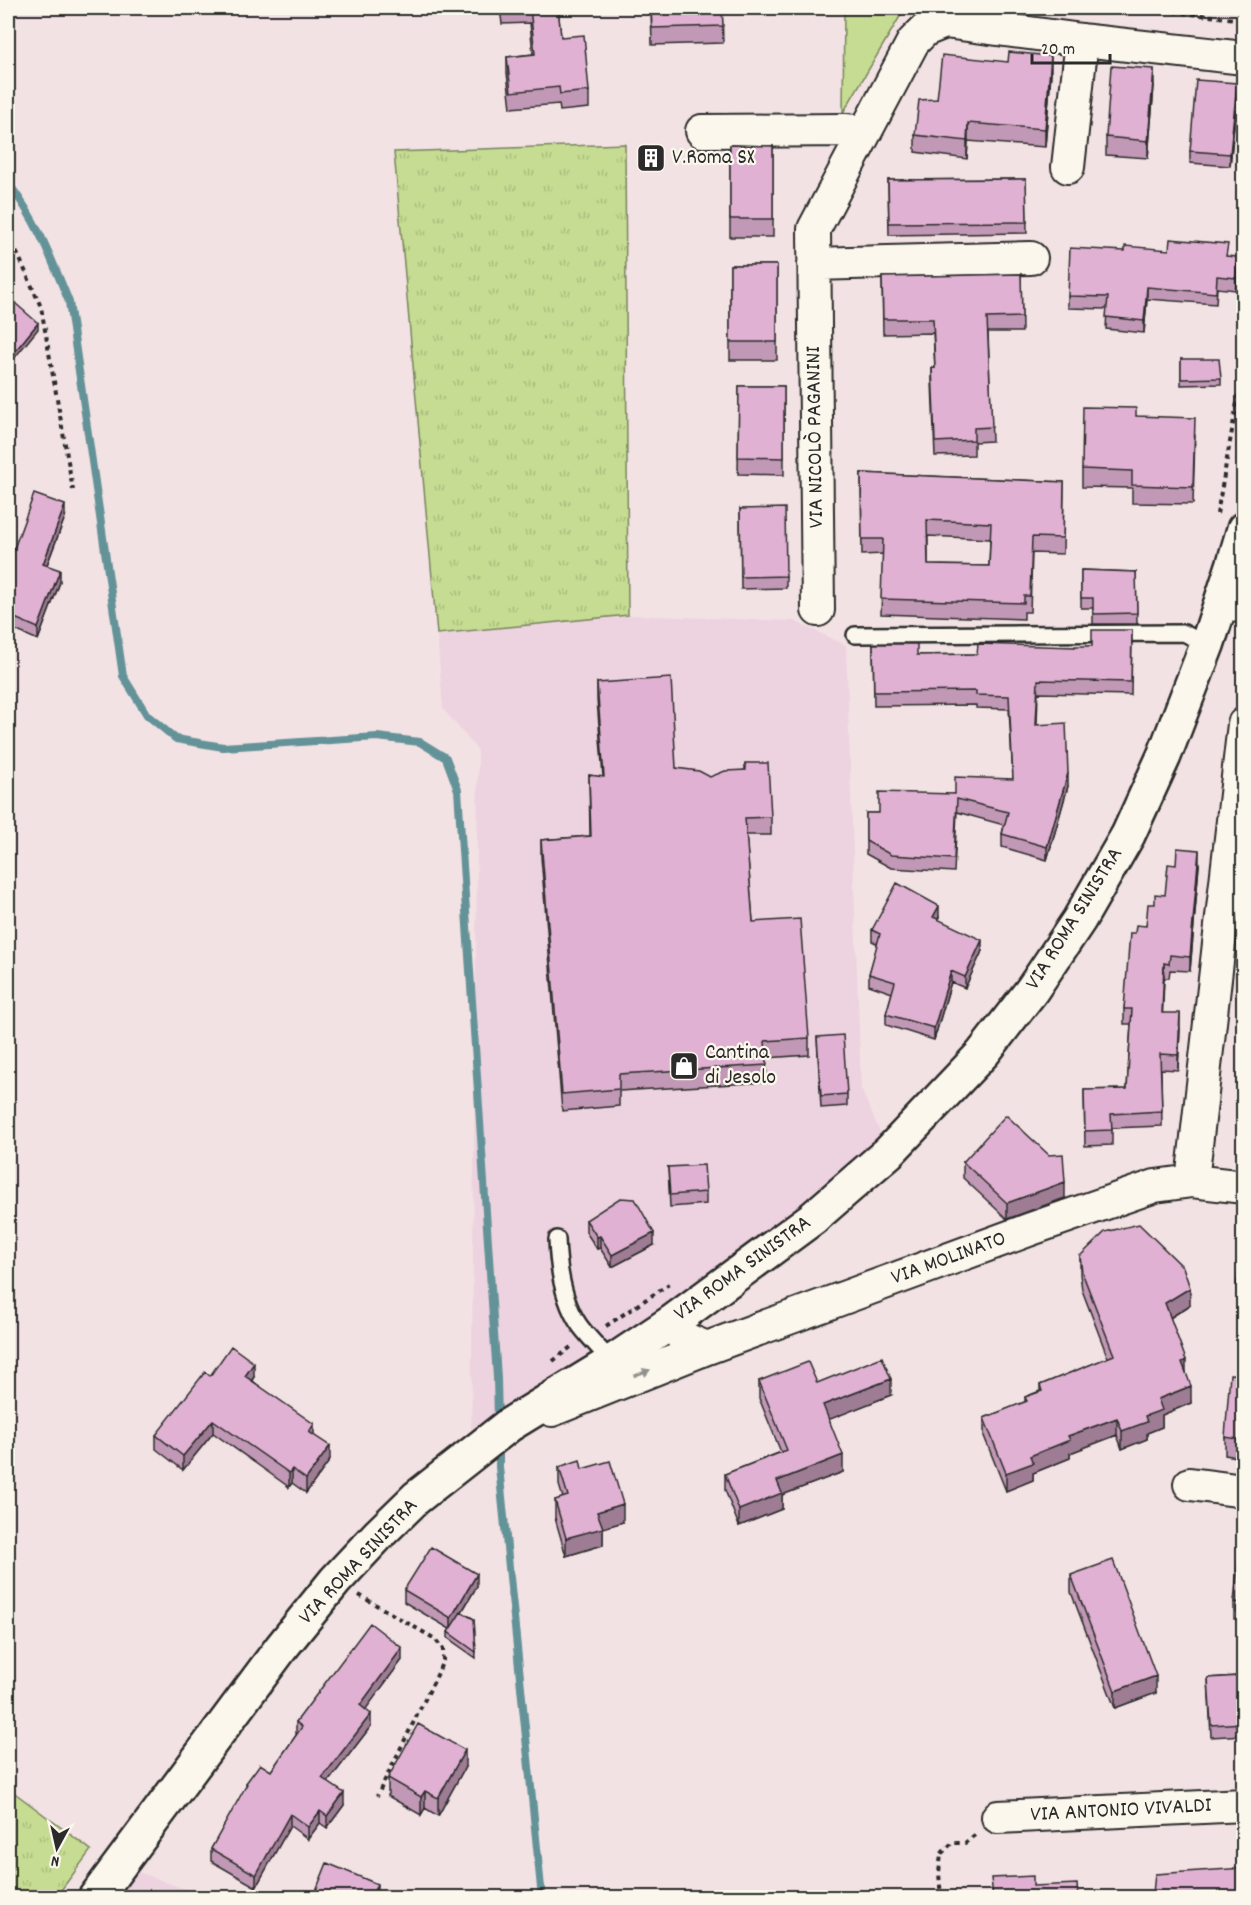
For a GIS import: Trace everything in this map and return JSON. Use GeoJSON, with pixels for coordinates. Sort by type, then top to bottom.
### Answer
{"type":"FeatureCollection","features":[{"type":"Feature","properties":{"kind":"street","name":"VIA NICOLÒ PAGANINI"},"geometry":{"type":"LineString","coordinates":[[819,610],[814,229],[913,42],[925,30],[945,22],[1244,58]]}},
{"type":"Feature","properties":{"kind":"street"},"geometry":{"type":"LineString","coordinates":[[1068,167],[1082,40]]}},
{"type":"Feature","properties":{"kind":"street"},"geometry":{"type":"LineString","coordinates":[[702,131],[845,130],[865,132]]}},
{"type":"Feature","properties":{"kind":"street"},"geometry":{"type":"LineString","coordinates":[[814,264],[1031,258]]}},
{"type":"Feature","properties":{"kind":"street","name":"VIA ROMA SINISTRA"},"geometry":{"type":"LineString","coordinates":[[95,1898],[281,1648],[335,1581],[416,1498],[509,1425],[672,1322],[813,1218],[889,1152],[983,1053],[1032,990],[1079,920],[1128,835],[1164,756],[1207,645],[1233,603],[1230,523]]}},
{"type":"Feature","properties":{"kind":"street"},"geometry":{"type":"LineString","coordinates":[[1192,1181],[1244,724]]}},
{"type":"Feature","properties":{"kind":"street","name":"VIA MOLINATO"},"geometry":{"type":"LineString","coordinates":[[509,1425],[561,1407],[707,1348],[1155,1186],[1192,1181],[1244,1187]]}},
{"type":"Feature","properties":{"kind":"street"},"geometry":{"type":"LineString","coordinates":[[672,1322],[683,1338],[707,1348]]}},
{"type":"Feature","properties":{"kind":"street"},"geometry":{"type":"LineString","coordinates":[[1190,1484],[1244,1491]]}},
{"type":"Feature","properties":{"kind":"street","name":"VIA ANTONIO VIVALDI"},"geometry":{"type":"LineString","coordinates":[[998,1817],[1244,1805]]}},
{"type":"Feature","properties":{"kind":"lane"},"geometry":{"type":"LineString","coordinates":[[855,635],[1184,633],[1207,645]]}},
{"type":"Feature","properties":{"kind":"lane"},"geometry":{"type":"LineString","coordinates":[[557,1239],[558,1257],[568,1300],[579,1325],[612,1362]]}},
{"type":"Feature","properties":{"kind":"path"},"geometry":{"type":"LineString","coordinates":[[1138,8],[1244,20]]}},
{"type":"Feature","properties":{"kind":"path"},"geometry":{"type":"LineString","coordinates":[[8,236],[41,307],[73,490]]}},
{"type":"Feature","properties":{"kind":"path"},"geometry":{"type":"LineString","coordinates":[[1230,523],[1244,364]]}},
{"type":"Feature","properties":{"kind":"path"},"geometry":{"type":"LineString","coordinates":[[546,1367],[570,1348],[678,1279]]}},
{"type":"Feature","properties":{"kind":"path"},"geometry":{"type":"LineString","coordinates":[[335,1581],[435,1640],[443,1649],[443,1660],[438,1673],[377,1796]]}},
{"type":"Feature","properties":{"kind":"path"},"geometry":{"type":"LineString","coordinates":[[941,1898],[939,1873],[941,1854],[952,1844],[965,1843],[998,1817]]}},
{"type":"Feature","properties":{"kind":"shaded area"},"geometry":{"type":"Polygon","coordinates":[[[628,615],[794,621],[846,645],[861,1089],[889,1152],[471,1454],[478,751],[443,709],[437,634],[628,615]]]}},
{"type":"Feature","properties":{"kind":"shaded area"},"geometry":{"type":"Polygon","coordinates":[[[119,1865],[207,1897],[106,1898],[119,1865]]]}},
{"type":"Feature","properties":{"kind":"green space"},"geometry":{"type":"Polygon","coordinates":[[[844,8],[905,8],[843,113],[844,8]]]}},
{"type":"Feature","properties":{"kind":"green space"},"geometry":{"type":"Polygon","coordinates":[[[625,144],[628,615],[437,634],[394,152],[625,144]]]}},
{"type":"Feature","properties":{"kind":"green space"},"geometry":{"type":"Polygon","coordinates":[[[8,1788],[91,1850],[56,1897],[8,1897],[8,1788]]]}},
{"type":"Feature","properties":{"kind":"building"},"geometry":{"type":"Polygon","coordinates":[[[530,8],[558,8],[561,37],[584,35],[589,91],[560,94],[559,87],[511,92],[507,57],[535,54],[530,8]]]}},
{"type":"Feature","properties":{"kind":"building"},"geometry":{"type":"Polygon","coordinates":[[[651,8],[722,8],[723,26],[652,28],[651,8]]]}},
{"type":"Feature","properties":{"kind":"building"},"geometry":{"type":"Polygon","coordinates":[[[1009,52],[1051,56],[1045,129],[968,123],[967,141],[915,135],[919,100],[937,99],[942,55],[1008,62],[1009,52]]]}},
{"type":"Feature","properties":{"kind":"building"},"geometry":{"type":"Polygon","coordinates":[[[1111,66],[1154,69],[1148,141],[1106,137],[1111,66]]]}},
{"type":"Feature","properties":{"kind":"building"},"geometry":{"type":"Polygon","coordinates":[[[1196,80],[1237,83],[1230,154],[1190,151],[1196,80]]]}},
{"type":"Feature","properties":{"kind":"building"},"geometry":{"type":"Polygon","coordinates":[[[730,145],[773,146],[773,219],[730,219],[730,145]]]}},
{"type":"Feature","properties":{"kind":"building"},"geometry":{"type":"Polygon","coordinates":[[[1026,179],[1027,222],[889,223],[888,180],[1026,179]]]}},
{"type":"Feature","properties":{"kind":"building"},"geometry":{"type":"Polygon","coordinates":[[[1170,239],[1228,244],[1226,256],[1237,257],[1236,278],[1217,276],[1216,293],[1147,287],[1144,321],[1106,317],[1108,297],[1068,296],[1070,248],[1125,251],[1125,246],[1169,250],[1170,239]]]}},
{"type":"Feature","properties":{"kind":"building"},"geometry":{"type":"Polygon","coordinates":[[[730,265],[777,265],[777,342],[730,342],[730,265]]]}},
{"type":"Feature","properties":{"kind":"building"},"geometry":{"type":"Polygon","coordinates":[[[1021,274],[1022,317],[987,318],[992,427],[974,428],[974,440],[935,442],[933,319],[883,319],[882,277],[1021,274]]]}},
{"type":"Feature","properties":{"kind":"building"},"geometry":{"type":"Polygon","coordinates":[[[8,297],[38,323],[8,360],[8,297]]]}},
{"type":"Feature","properties":{"kind":"building"},"geometry":{"type":"Polygon","coordinates":[[[1181,359],[1219,359],[1221,378],[1181,379],[1181,359]]]}},
{"type":"Feature","properties":{"kind":"building"},"geometry":{"type":"Polygon","coordinates":[[[739,386],[784,386],[784,458],[738,457],[739,386]]]}},
{"type":"Feature","properties":{"kind":"building"},"geometry":{"type":"Polygon","coordinates":[[[1083,407],[1136,408],[1136,416],[1195,418],[1193,487],[1132,485],[1132,471],[1082,469],[1083,407]]]}},
{"type":"Feature","properties":{"kind":"building"},"geometry":{"type":"Polygon","coordinates":[[[861,473],[1064,482],[1063,538],[1032,537],[1030,596],[1024,596],[1024,603],[881,599],[883,539],[862,539],[861,473]],[[927,520],[928,565],[989,566],[991,523],[927,520]]]}},
{"type":"Feature","properties":{"kind":"building"},"geometry":{"type":"Polygon","coordinates":[[[34,494],[65,505],[43,564],[60,570],[38,628],[8,615],[8,565],[34,494]]]}},
{"type":"Feature","properties":{"kind":"building"},"geometry":{"type":"Polygon","coordinates":[[[785,508],[786,576],[741,577],[740,509],[785,508]]]}},
{"type":"Feature","properties":{"kind":"building"},"geometry":{"type":"Polygon","coordinates":[[[1081,570],[1136,572],[1137,613],[1093,614],[1093,598],[1081,598],[1081,570]]]}},
{"type":"Feature","properties":{"kind":"building"},"geometry":{"type":"Polygon","coordinates":[[[1092,630],[1132,630],[1131,682],[1038,680],[1036,725],[1066,723],[1068,773],[1047,847],[1002,834],[1008,812],[957,799],[954,859],[891,855],[866,841],[866,813],[879,813],[879,792],[955,794],[955,777],[1013,779],[1009,696],[976,695],[976,691],[874,692],[873,644],[917,644],[917,655],[977,654],[978,644],[1092,646],[1092,630]]]}},
{"type":"Feature","properties":{"kind":"building"},"geometry":{"type":"Polygon","coordinates":[[[671,678],[676,768],[699,771],[710,777],[725,771],[746,770],[745,763],[768,763],[771,817],[745,818],[753,922],[800,919],[809,1038],[765,1041],[767,1065],[619,1074],[619,1089],[562,1094],[541,840],[591,836],[589,775],[604,777],[597,683],[671,678]]]}},
{"type":"Feature","properties":{"kind":"building"},"geometry":{"type":"Polygon","coordinates":[[[1177,848],[1199,850],[1190,957],[1170,955],[1169,964],[1164,963],[1162,1013],[1180,1013],[1178,1055],[1160,1054],[1162,1111],[1111,1114],[1112,1130],[1085,1131],[1084,1090],[1127,1089],[1132,1009],[1124,1009],[1130,933],[1135,933],[1136,925],[1146,926],[1148,904],[1155,904],[1155,894],[1165,895],[1168,864],[1176,865],[1177,848]]]}},
{"type":"Feature","properties":{"kind":"building"},"geometry":{"type":"Polygon","coordinates":[[[897,883],[939,906],[933,917],[982,940],[965,977],[951,971],[934,1028],[886,1014],[895,982],[869,974],[880,934],[872,930],[897,883]]]}},
{"type":"Feature","properties":{"kind":"building"},"geometry":{"type":"Polygon","coordinates":[[[843,1035],[847,1094],[821,1096],[817,1037],[843,1035]]]}},
{"type":"Feature","properties":{"kind":"building"},"geometry":{"type":"Polygon","coordinates":[[[1006,1115],[1049,1155],[1063,1154],[1065,1182],[1007,1203],[963,1162],[1006,1115]]]}},
{"type":"Feature","properties":{"kind":"building"},"geometry":{"type":"Polygon","coordinates":[[[704,1165],[706,1192],[670,1195],[668,1167],[704,1165]]]}},
{"type":"Feature","properties":{"kind":"building"},"geometry":{"type":"Polygon","coordinates":[[[620,1198],[635,1199],[654,1233],[612,1255],[586,1220],[620,1198]]]}},
{"type":"Feature","properties":{"kind":"building"},"geometry":{"type":"Polygon","coordinates":[[[1139,1224],[1183,1267],[1190,1288],[1165,1303],[1186,1360],[1182,1362],[1191,1386],[1158,1399],[1162,1410],[1145,1416],[1147,1422],[1122,1431],[1117,1418],[1068,1436],[1070,1440],[1030,1456],[1033,1463],[1006,1473],[984,1418],[1027,1401],[1025,1397],[1042,1391],[1040,1385],[1114,1355],[1082,1272],[1080,1256],[1105,1232],[1139,1224]]]}},
{"type":"Feature","properties":{"kind":"building"},"geometry":{"type":"Polygon","coordinates":[[[1244,1238],[1244,1291],[1237,1283],[1244,1238]]]}},
{"type":"Feature","properties":{"kind":"building"},"geometry":{"type":"Polygon","coordinates":[[[231,1346],[254,1363],[245,1376],[314,1424],[309,1432],[330,1446],[306,1479],[292,1469],[289,1473],[213,1420],[183,1456],[156,1435],[205,1372],[210,1376],[231,1346]]]}},
{"type":"Feature","properties":{"kind":"building"},"geometry":{"type":"Polygon","coordinates":[[[882,1357],[891,1379],[823,1405],[843,1455],[777,1481],[782,1493],[739,1510],[725,1474],[787,1450],[759,1381],[808,1362],[817,1383],[882,1357]]]}},
{"type":"Feature","properties":{"kind":"building"},"geometry":{"type":"Polygon","coordinates":[[[1230,1374],[1244,1375],[1244,1440],[1225,1437],[1230,1374]]]}},
{"type":"Feature","properties":{"kind":"building"},"geometry":{"type":"Polygon","coordinates":[[[580,1460],[582,1469],[610,1461],[623,1504],[597,1512],[603,1528],[566,1538],[555,1500],[568,1496],[559,1467],[580,1460]]]}},
{"type":"Feature","properties":{"kind":"building"},"geometry":{"type":"Polygon","coordinates":[[[1240,1544],[1244,1544],[1244,1603],[1234,1602],[1240,1544]]]}},
{"type":"Feature","properties":{"kind":"building"},"geometry":{"type":"Polygon","coordinates":[[[431,1547],[477,1574],[451,1618],[404,1590],[431,1547]]]}},
{"type":"Feature","properties":{"kind":"building"},"geometry":{"type":"Polygon","coordinates":[[[1113,1560],[1156,1676],[1115,1691],[1071,1575],[1113,1560]]]}},
{"type":"Feature","properties":{"kind":"building"},"geometry":{"type":"Polygon","coordinates":[[[461,1612],[474,1619],[476,1652],[448,1632],[461,1612]]]}},
{"type":"Feature","properties":{"kind":"building"},"geometry":{"type":"Polygon","coordinates":[[[370,1623],[402,1648],[360,1705],[371,1714],[322,1778],[344,1793],[327,1816],[320,1811],[308,1827],[290,1814],[256,1875],[211,1849],[246,1783],[260,1764],[271,1771],[302,1727],[296,1722],[370,1623]]]}},
{"type":"Feature","properties":{"kind":"building"},"geometry":{"type":"Polygon","coordinates":[[[1244,1669],[1244,1723],[1211,1725],[1208,1678],[1239,1676],[1238,1670],[1244,1669]]]}},
{"type":"Feature","properties":{"kind":"building"},"geometry":{"type":"Polygon","coordinates":[[[418,1724],[465,1750],[438,1798],[425,1791],[421,1797],[388,1778],[418,1724]]]}},
{"type":"Feature","properties":{"kind":"building"},"geometry":{"type":"Polygon","coordinates":[[[327,1863],[377,1884],[371,1898],[313,1898],[327,1863]]]}},
{"type":"Feature","properties":{"kind":"building"},"geometry":{"type":"Polygon","coordinates":[[[1244,1868],[1244,1898],[1150,1898],[1149,1894],[1153,1893],[1155,1874],[1244,1868]]]}},
{"type":"Feature","properties":{"kind":"building"},"geometry":{"type":"Polygon","coordinates":[[[1033,1876],[1033,1886],[1077,1884],[1078,1898],[993,1898],[991,1878],[1033,1876]]]}},
{"type":"Feature","properties":{"kind":"waterway"},"geometry":{"type":"LineString","coordinates":[[8,183],[35,225],[69,302],[123,676],[147,715],[176,739],[223,747],[377,737],[420,742],[446,758],[458,790],[498,1421]]}},
{"type":"Feature","properties":{"kind":"waterway"},"geometry":{"type":"LineString","coordinates":[[499,1445],[499,1467],[542,1898]]}},
{"type":"Feature","properties":{"kind":"place","name":"V.Roma SX"},"geometry":{"type":"Point","coordinates":[651,158]}},
{"type":"Feature","properties":{"kind":"place","name":"Cantina di Jesolo"},"geometry":{"type":"Point","coordinates":[684,1066]}}]}
